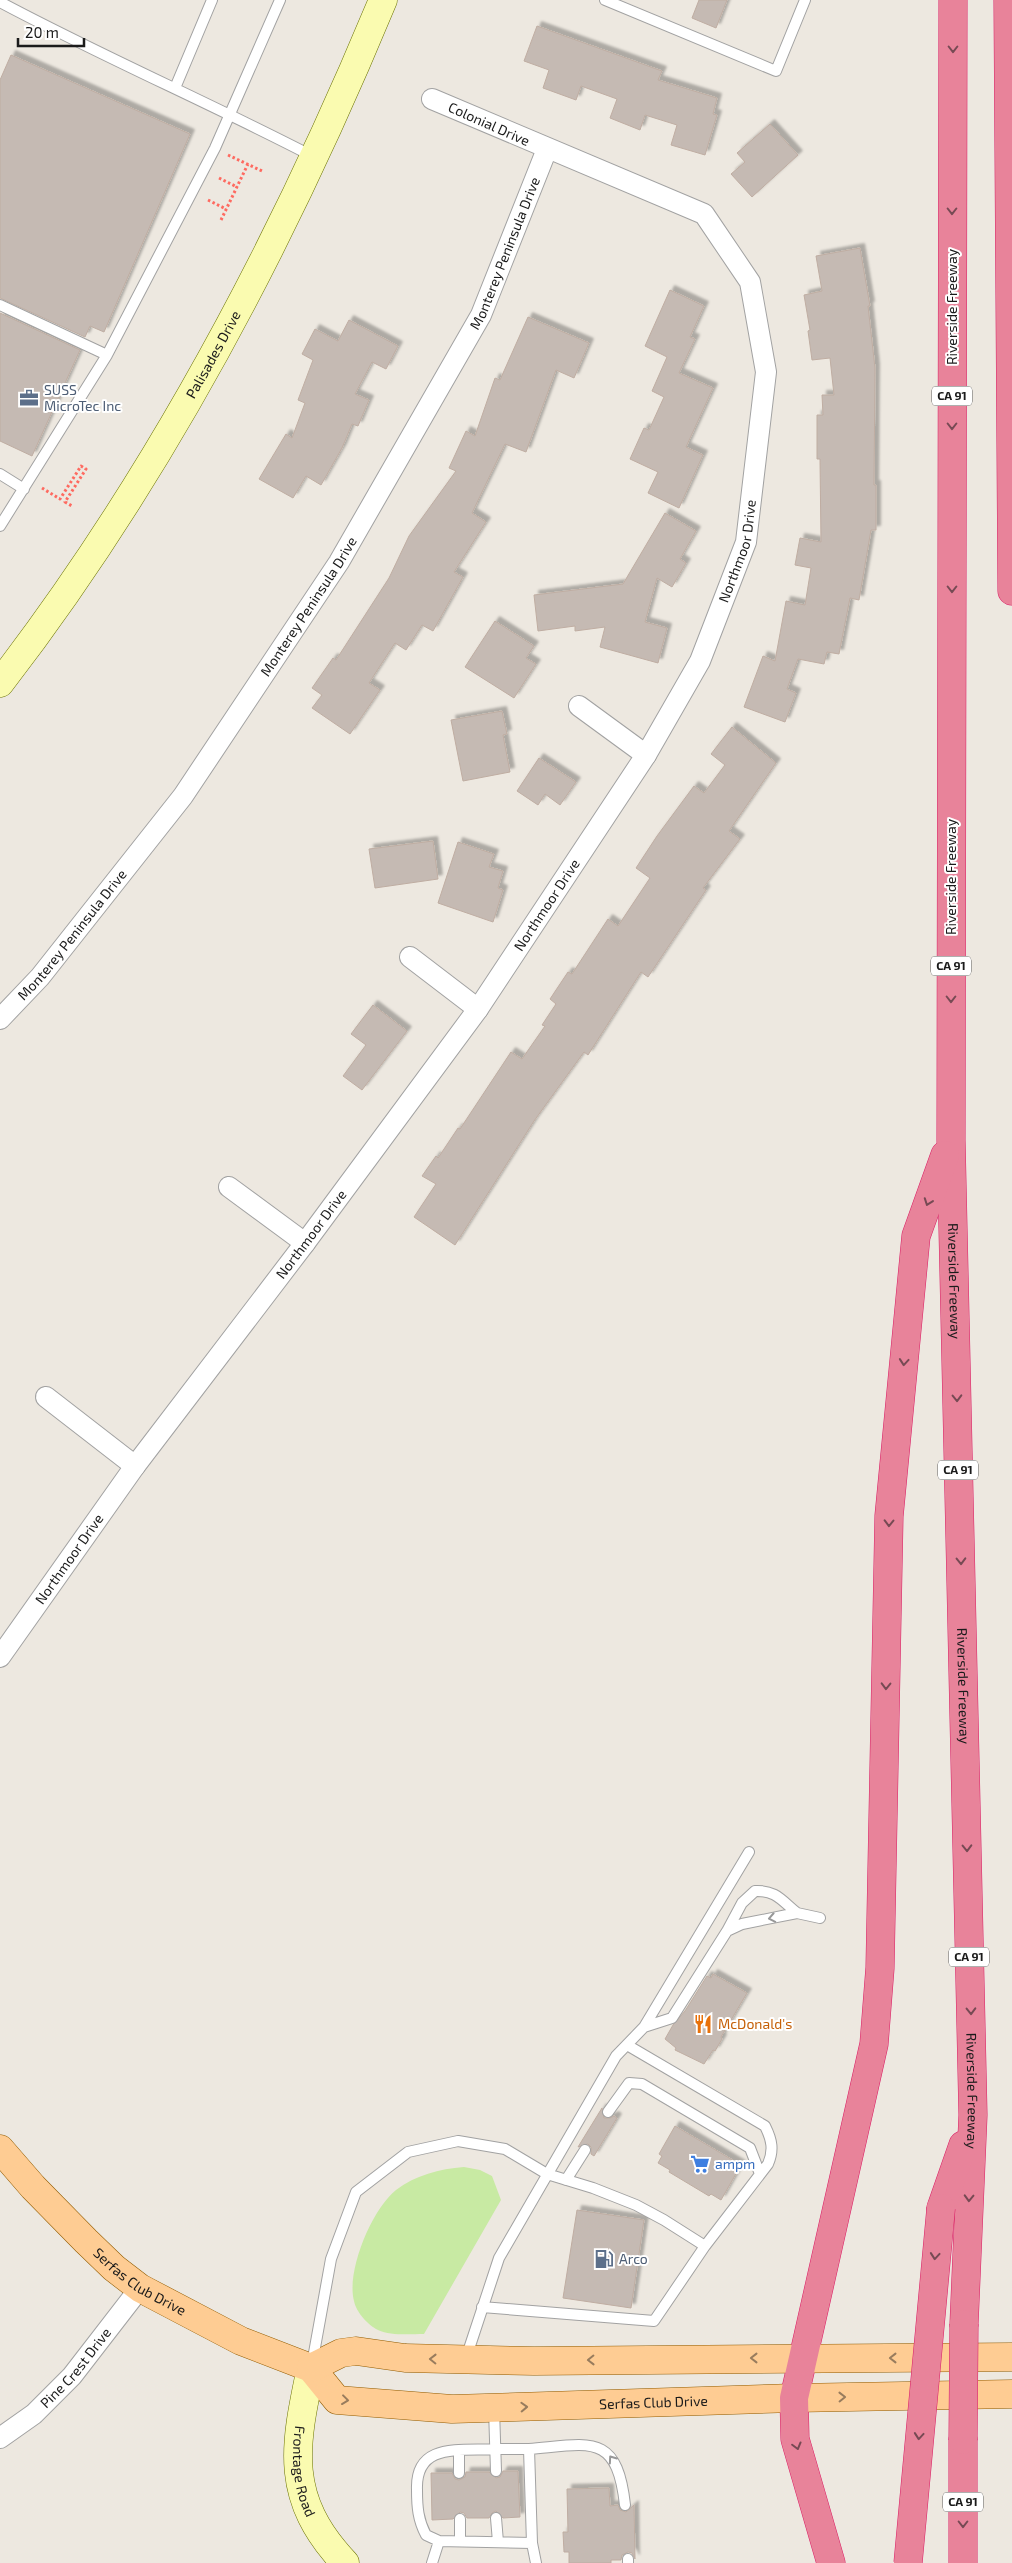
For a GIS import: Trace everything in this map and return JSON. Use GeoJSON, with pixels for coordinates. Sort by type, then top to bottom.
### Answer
{"type":"FeatureCollection","features":[{"type":"Feature","properties":{"kind":"highway","name":"Riverside Freeway"},"geometry":{"type":"LineString","coordinates":[[953,0],[951,1140],[973,2115],[964,2324],[963,2563]]}},
{"type":"Feature","properties":{"kind":"highway"},"geometry":{"type":"LineString","coordinates":[[1008,0],[1012,591]]}},
{"type":"Feature","properties":{"kind":"highway"},"geometry":{"type":"LineString","coordinates":[[831,2563],[795,2439],[794,2398],[874,2044],[880,1968],[889,1516],[916,1236],[951,1140]]}},
{"type":"Feature","properties":{"kind":"highway"},"geometry":{"type":"LineString","coordinates":[[908,2563],[941,2208],[973,2115]]}},
{"type":"Feature","properties":{"kind":"main road","name":"Serfas Club Drive"},"geometry":{"type":"LineString","coordinates":[[0,2149],[33,2187],[86,2241],[114,2268],[140,2288],[241,2341],[311,2368],[337,2400],[452,2409],[794,2398],[1012,2394]]}},
{"type":"Feature","properties":{"kind":"main road"},"geometry":{"type":"LineString","coordinates":[[311,2368],[341,2353],[356,2351],[405,2358],[534,2361],[1012,2357]]}},
{"type":"Feature","properties":{"kind":"street","name":"Palisades Drive"},"geometry":{"type":"LineString","coordinates":[[0,682],[123,505],[180,414],[292,208],[383,0]]}},
{"type":"Feature","properties":{"kind":"street","name":"Colonial Drive"},"geometry":{"type":"LineString","coordinates":[[432,99],[547,149]]}},
{"type":"Feature","properties":{"kind":"street","name":"Northmoor Drive"},"geometry":{"type":"LineString","coordinates":[[0,1657],[135,1466],[305,1244],[478,1009],[646,755],[700,661],[746,542],[766,372],[750,282],[704,214],[547,149]]}},
{"type":"Feature","properties":{"kind":"street","name":"Monterey Peninsula Drive"},"geometry":{"type":"LineString","coordinates":[[0,1020],[40,977],[183,796],[339,562],[481,315],[547,149]]}},
{"type":"Feature","properties":{"kind":"street"},"geometry":{"type":"LineString","coordinates":[[580,706],[646,755]]}},
{"type":"Feature","properties":{"kind":"street"},"geometry":{"type":"LineString","coordinates":[[410,956],[478,1009]]}},
{"type":"Feature","properties":{"kind":"street"},"geometry":{"type":"LineString","coordinates":[[230,1187],[305,1244]]}},
{"type":"Feature","properties":{"kind":"street"},"geometry":{"type":"LineString","coordinates":[[46,1397],[135,1466]]}},
{"type":"Feature","properties":{"kind":"street","name":"Pine Crest Drive"},"geometry":{"type":"LineString","coordinates":[[0,2438],[34,2414],[72,2376],[140,2288]]}},
{"type":"Feature","properties":{"kind":"street","name":"Frontage Road"},"geometry":{"type":"LineString","coordinates":[[311,2368],[300,2422],[297,2447],[298,2474],[305,2500],[315,2524],[330,2547],[345,2563]]}},
{"type":"Feature","properties":{"kind":"lane"},"geometry":{"type":"LineString","coordinates":[[175,88],[212,0]]}},
{"type":"Feature","properties":{"kind":"lane"},"geometry":{"type":"LineString","coordinates":[[0,526],[107,355],[232,114],[280,0]]}},
{"type":"Feature","properties":{"kind":"lane"},"geometry":{"type":"LineString","coordinates":[[605,0],[619,3],[776,71],[805,0]]}},
{"type":"Feature","properties":{"kind":"lane"},"geometry":{"type":"LineString","coordinates":[[0,2],[49,29],[232,114],[315,157]]}},
{"type":"Feature","properties":{"kind":"lane"},"geometry":{"type":"LineString","coordinates":[[0,304],[107,355]]}},
{"type":"Feature","properties":{"kind":"lane"},"geometry":{"type":"LineString","coordinates":[[0,474],[24,489]]}},
{"type":"Feature","properties":{"kind":"lane"},"geometry":{"type":"LineString","coordinates":[[466,2360],[499,2258],[616,2056],[644,2027],[749,1852]]}},
{"type":"Feature","properties":{"kind":"lane"},"geometry":{"type":"LineString","coordinates":[[644,2027],[672,2018],[727,1931],[742,1903],[755,1891],[772,1892],[781,1897],[797,1913]]}},
{"type":"Feature","properties":{"kind":"lane"},"geometry":{"type":"LineString","coordinates":[[727,1931],[742,1924],[797,1913],[820,1918]]}},
{"type":"Feature","properties":{"kind":"lane"},"geometry":{"type":"LineString","coordinates":[[482,2307],[654,2321],[705,2246],[760,2174],[772,2155],[771,2139],[764,2126],[627,2045]]}},
{"type":"Feature","properties":{"kind":"lane"},"geometry":{"type":"LineString","coordinates":[[608,2112],[628,2083],[642,2084],[750,2148],[760,2174]]}},
{"type":"Feature","properties":{"kind":"lane"},"geometry":{"type":"LineString","coordinates":[[311,2368],[331,2259],[356,2192],[408,2152],[458,2141],[505,2148],[547,2174],[594,2188],[636,2205],[705,2246]]}},
{"type":"Feature","properties":{"kind":"lane"},"geometry":{"type":"LineString","coordinates":[[566,2180],[585,2150]]}},
{"type":"Feature","properties":{"kind":"lane"},"geometry":{"type":"LineString","coordinates":[[494,2408],[496,2471]]}},
{"type":"Feature","properties":{"kind":"lane"},"geometry":{"type":"LineString","coordinates":[[532,2543],[440,2541],[426,2535],[418,2515],[416,2478],[421,2464],[430,2456],[442,2452],[575,2445],[597,2447],[608,2452],[614,2460],[622,2481],[624,2505]]}},
{"type":"Feature","properties":{"kind":"lane"},"geometry":{"type":"LineString","coordinates":[[529,2448],[532,2543],[536,2563]]}},
{"type":"Feature","properties":{"kind":"lane"},"geometry":{"type":"LineString","coordinates":[[459,2451],[459,2473]]}},
{"type":"Feature","properties":{"kind":"lane"},"geometry":{"type":"LineString","coordinates":[[496,2518],[498,2542]]}},
{"type":"Feature","properties":{"kind":"lane"},"geometry":{"type":"LineString","coordinates":[[460,2519],[460,2541]]}},
{"type":"Feature","properties":{"kind":"lane"},"geometry":{"type":"LineString","coordinates":[[432,2563],[440,2541]]}},
{"type":"Feature","properties":{"kind":"path"},"geometry":{"type":"LineString","coordinates":[[221,220],[246,163],[262,171]]}},
{"type":"Feature","properties":{"kind":"path"},"geometry":{"type":"LineString","coordinates":[[219,178],[237,187]]}},
{"type":"Feature","properties":{"kind":"path"},"geometry":{"type":"LineString","coordinates":[[208,200],[226,209]]}},
{"type":"Feature","properties":{"kind":"path"},"geometry":{"type":"LineString","coordinates":[[54,495],[60,499],[81,466],[86,469],[65,502],[72,506]]}},
{"type":"Feature","properties":{"kind":"green space"},"geometry":{"type":"Polygon","coordinates":[[[464,2167],[480,2170],[492,2176],[501,2200],[424,2334],[395,2334],[374,2328],[357,2309],[353,2288],[357,2258],[378,2211],[396,2190],[412,2180],[446,2169],[464,2167]]]}},
{"type":"Feature","properties":{"kind":"building"},"geometry":{"type":"Polygon","coordinates":[[[699,0],[727,0],[716,28],[692,18],[699,0]]]}},
{"type":"Feature","properties":{"kind":"building"},"geometry":{"type":"Polygon","coordinates":[[[537,26],[662,71],[658,80],[717,98],[713,114],[717,115],[705,155],[671,145],[677,125],[645,115],[640,130],[610,118],[617,99],[581,86],[576,100],[543,88],[549,70],[524,61],[537,26]]]}},
{"type":"Feature","properties":{"kind":"building"},"geometry":{"type":"Polygon","coordinates":[[[11,55],[190,134],[104,332],[90,326],[85,337],[0,298],[0,80],[11,55]]]}},
{"type":"Feature","properties":{"kind":"building"},"geometry":{"type":"Polygon","coordinates":[[[770,124],[798,155],[752,197],[731,174],[745,162],[737,153],[770,124]]]}},
{"type":"Feature","properties":{"kind":"building"},"geometry":{"type":"Polygon","coordinates":[[[860,248],[870,306],[868,306],[875,368],[874,485],[876,485],[876,530],[871,530],[859,600],[850,598],[839,654],[827,652],[824,664],[798,659],[787,689],[796,693],[785,722],[744,707],[763,656],[775,661],[786,601],[805,605],[811,568],[795,565],[800,538],[821,542],[820,459],[817,459],[817,415],[823,415],[822,395],[834,395],[830,358],[812,360],[808,331],[810,330],[804,295],[822,291],[816,256],[860,248]]]}},
{"type":"Feature","properties":{"kind":"building"},"geometry":{"type":"Polygon","coordinates":[[[670,290],[704,306],[690,337],[695,339],[679,373],[713,388],[686,447],[703,455],[679,508],[648,493],[658,472],[630,459],[644,428],[649,430],[664,397],[652,391],[667,357],[645,346],[670,290]]]}},
{"type":"Feature","properties":{"kind":"building","name":"SUSS MicroTec Inc"},"geometry":{"type":"Polygon","coordinates":[[[0,313],[80,350],[32,456],[0,441],[0,313]]]}},
{"type":"Feature","properties":{"kind":"building"},"geometry":{"type":"Polygon","coordinates":[[[528,317],[589,343],[574,378],[556,370],[526,452],[505,444],[472,513],[486,522],[454,572],[463,577],[433,631],[422,625],[406,650],[395,643],[369,683],[380,690],[350,734],[312,708],[322,695],[312,688],[333,658],[336,660],[389,578],[409,536],[456,471],[449,468],[466,431],[475,436],[495,378],[500,380],[528,317]]]}},
{"type":"Feature","properties":{"kind":"building"},"geometry":{"type":"Polygon","coordinates":[[[349,320],[398,346],[386,369],[372,362],[355,394],[369,400],[358,426],[352,424],[342,448],[321,485],[306,476],[293,498],[259,479],[286,434],[292,438],[305,403],[298,400],[313,360],[302,354],[315,329],[338,341],[349,320]]]}},
{"type":"Feature","properties":{"kind":"building"},"geometry":{"type":"Polygon","coordinates":[[[665,513],[696,531],[680,559],[686,563],[672,587],[657,578],[645,622],[667,628],[658,663],[600,647],[605,627],[575,631],[575,626],[538,631],[534,595],[623,584],[665,513]]]}},
{"type":"Feature","properties":{"kind":"building"},"geometry":{"type":"Polygon","coordinates":[[[495,621],[534,646],[526,658],[536,664],[514,698],[465,667],[495,621]]]}},
{"type":"Feature","properties":{"kind":"building"},"geometry":{"type":"Polygon","coordinates":[[[502,711],[507,734],[503,735],[510,772],[463,781],[451,720],[502,711]]]}},
{"type":"Feature","properties":{"kind":"building"},"geometry":{"type":"Polygon","coordinates":[[[732,727],[776,763],[729,831],[740,839],[703,888],[706,890],[648,977],[641,972],[588,1055],[584,1052],[534,1121],[455,1245],[414,1217],[436,1184],[422,1176],[436,1156],[438,1158],[458,1128],[460,1129],[511,1052],[522,1059],[545,1026],[542,1025],[556,1004],[550,999],[568,972],[572,974],[608,919],[618,926],[650,878],[636,868],[694,786],[704,793],[725,765],[711,754],[732,727]]]}},
{"type":"Feature","properties":{"kind":"building"},"geometry":{"type":"Polygon","coordinates":[[[539,758],[576,782],[560,805],[545,794],[538,805],[517,791],[539,758]]]}},
{"type":"Feature","properties":{"kind":"building"},"geometry":{"type":"Polygon","coordinates":[[[433,841],[438,879],[375,888],[369,849],[433,841]]]}},
{"type":"Feature","properties":{"kind":"building"},"geometry":{"type":"Polygon","coordinates":[[[458,842],[494,854],[489,867],[503,871],[498,888],[503,890],[493,922],[438,903],[458,842]]]}},
{"type":"Feature","properties":{"kind":"building"},"geometry":{"type":"Polygon","coordinates":[[[373,1005],[407,1031],[362,1090],[343,1076],[366,1045],[351,1034],[373,1005]]]}},
{"type":"Feature","properties":{"kind":"building","name":"McDonald's"},"geometry":{"type":"Polygon","coordinates":[[[713,1974],[747,1993],[721,2037],[722,2039],[715,2051],[713,2050],[704,2064],[675,2050],[676,2048],[665,2039],[707,1976],[711,1978],[713,1974]]]}},
{"type":"Feature","properties":{"kind":"building"},"geometry":{"type":"Polygon","coordinates":[[[602,2108],[604,2118],[614,2116],[617,2118],[594,2156],[591,2154],[591,2147],[588,2144],[578,2147],[602,2108]]]}},
{"type":"Feature","properties":{"kind":"building","name":"ampm"},"geometry":{"type":"Polygon","coordinates":[[[675,2126],[741,2165],[721,2200],[711,2194],[709,2196],[669,2172],[670,2170],[658,2163],[662,2156],[659,2154],[675,2126]]]}},
{"type":"Feature","properties":{"kind":"building","name":"Arco"},"geometry":{"type":"Polygon","coordinates":[[[577,2210],[644,2220],[631,2308],[563,2298],[577,2210]]]}},
{"type":"Feature","properties":{"kind":"building"},"geometry":{"type":"Polygon","coordinates":[[[503,2471],[518,2471],[520,2517],[503,2518],[496,2511],[489,2518],[467,2518],[464,2513],[460,2512],[453,2519],[432,2520],[431,2473],[452,2473],[455,2479],[459,2480],[465,2477],[466,2472],[489,2472],[496,2478],[500,2477],[503,2471]]]}},
{"type":"Feature","properties":{"kind":"building"},"geometry":{"type":"Polygon","coordinates":[[[609,2488],[610,2506],[618,2505],[620,2510],[626,2512],[634,2505],[635,2559],[632,2553],[628,2552],[622,2555],[621,2560],[611,2560],[611,2563],[569,2563],[569,2552],[564,2552],[563,2532],[568,2532],[567,2489],[609,2488]]]}},
{"type":"Feature","properties":{"kind":"place","name":"SUSS MicroTec Inc"},"geometry":{"type":"Point","coordinates":[29,398]}},
{"type":"Feature","properties":{"kind":"place","name":"McDonald's"},"geometry":{"type":"Point","coordinates":[703,2024]}},
{"type":"Feature","properties":{"kind":"place","name":"ampm"},"geometry":{"type":"Point","coordinates":[700,2164]}},
{"type":"Feature","properties":{"kind":"place","name":"Arco"},"geometry":{"type":"Point","coordinates":[604,2259]}}]}
